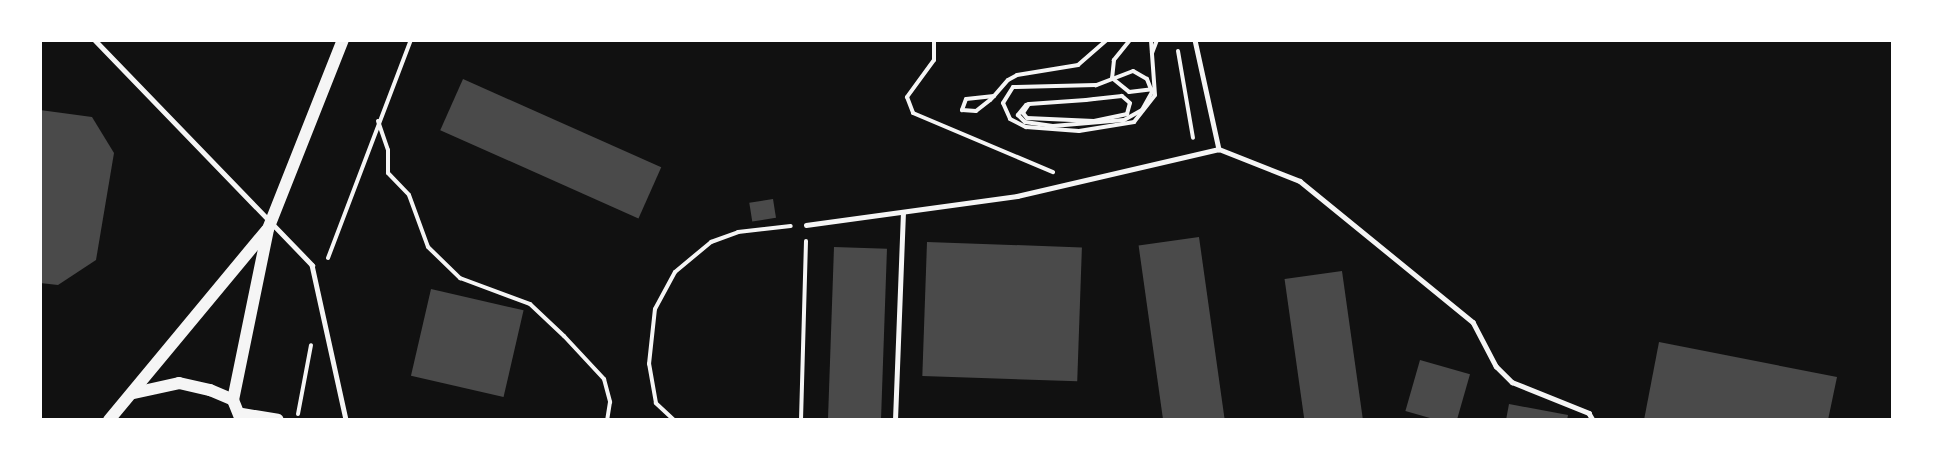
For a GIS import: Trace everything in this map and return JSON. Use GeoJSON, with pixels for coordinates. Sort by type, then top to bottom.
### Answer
{"type":"FeatureCollection","features":[{"type":"Feature","properties":{"kind":"main road"},"geometry":{"type":"LineString","coordinates":[[278,420],[241,417],[233,400],[268,230],[342,40]]}},
{"type":"Feature","properties":{"kind":"main road"},"geometry":{"type":"LineString","coordinates":[[110,420],[268,230]]}},
{"type":"Feature","properties":{"kind":"main road"},"geometry":{"type":"LineString","coordinates":[[133,394],[179,383],[233,400]]}},
{"type":"Feature","properties":{"kind":"lane"},"geometry":{"type":"LineString","coordinates":[[95,40],[312,265],[346,420]]}},
{"type":"Feature","properties":{"kind":"lane"},"geometry":{"type":"LineString","coordinates":[[1195,40],[1219,149]]}},
{"type":"Feature","properties":{"kind":"lane"},"geometry":{"type":"LineString","coordinates":[[806,225],[903,214],[1060,186],[1219,149],[1300,181],[1473,322],[1496,366],[1512,382],[1589,413],[1593,420]]}},
{"type":"Feature","properties":{"kind":"lane"},"geometry":{"type":"LineString","coordinates":[[895,420],[903,214]]}},
{"type":"Feature","properties":{"kind":"path"},"geometry":{"type":"LineString","coordinates":[[326,263],[378,121],[411,40]]}},
{"type":"Feature","properties":{"kind":"path"},"geometry":{"type":"LineString","coordinates":[[934,40],[934,60],[908,97],[913,113],[1051,166],[1060,186]]}},
{"type":"Feature","properties":{"kind":"path"},"geometry":{"type":"LineString","coordinates":[[1112,78],[1114,60],[1130,40]]}},
{"type":"Feature","properties":{"kind":"path"},"geometry":{"type":"LineString","coordinates":[[1151,40],[1155,95],[1134,122],[1079,131],[1042,129],[1018,125],[1004,110],[1004,95],[1013,87],[1096,85],[1132,71],[1147,79],[1152,89]]}},
{"type":"Feature","properties":{"kind":"path"},"geometry":{"type":"LineString","coordinates":[[1152,53],[1157,40]]}},
{"type":"Feature","properties":{"kind":"path"},"geometry":{"type":"LineString","coordinates":[[1176,40],[1196,156]]}},
{"type":"Feature","properties":{"kind":"path"},"geometry":{"type":"LineString","coordinates":[[994,96],[966,99],[962,110],[970,114],[994,96],[1017,75],[1078,65],[1107,41]]}},
{"type":"Feature","properties":{"kind":"path"},"geometry":{"type":"LineString","coordinates":[[1112,78],[1129,92],[1152,89]]}},
{"type":"Feature","properties":{"kind":"path"},"geometry":{"type":"LineString","coordinates":[[1029,104],[1023,113],[1027,118],[1066,123],[1123,116],[1130,108],[1122,96],[1029,104],[1018,112],[1025,122],[1094,126],[1134,116],[1152,89]]}},
{"type":"Feature","properties":{"kind":"path"},"geometry":{"type":"LineString","coordinates":[[378,121],[388,150],[388,173],[409,195],[428,247],[460,278],[530,304],[564,336],[604,379],[610,402],[607,420]]}},
{"type":"Feature","properties":{"kind":"path"},"geometry":{"type":"LineString","coordinates":[[674,420],[656,403],[649,364],[655,309],[675,272],[711,242],[738,232],[806,225],[801,420]]}},
{"type":"Feature","properties":{"kind":"path"},"geometry":{"type":"LineString","coordinates":[[297,420],[312,341]]}},
{"type":"Feature","properties":{"kind":"building"},"geometry":{"type":"Polygon","coordinates":[[[463,79],[661,167],[638,218],[440,130],[463,79]]]}},
{"type":"Feature","properties":{"kind":"building"},"geometry":{"type":"Polygon","coordinates":[[[40,110],[92,117],[114,153],[96,260],[58,285],[40,283],[40,110]]]}},
{"type":"Feature","properties":{"kind":"building"},"geometry":{"type":"Polygon","coordinates":[[[773,199],[776,218],[752,222],[749,203],[773,199]]]}},
{"type":"Feature","properties":{"kind":"building"},"geometry":{"type":"Polygon","coordinates":[[[1199,237],[1225,420],[1163,420],[1139,245],[1199,237]]]}},
{"type":"Feature","properties":{"kind":"building"},"geometry":{"type":"Polygon","coordinates":[[[927,242],[1082,247],[1077,381],[922,376],[927,242]]]}},
{"type":"Feature","properties":{"kind":"building"},"geometry":{"type":"Polygon","coordinates":[[[834,247],[887,249],[881,420],[828,420],[834,247]]]}},
{"type":"Feature","properties":{"kind":"building"},"geometry":{"type":"Polygon","coordinates":[[[1342,271],[1363,420],[1304,420],[1285,279],[1342,271]]]}},
{"type":"Feature","properties":{"kind":"building"},"geometry":{"type":"Polygon","coordinates":[[[431,289],[524,310],[504,397],[411,376],[431,289]]]}},
{"type":"Feature","properties":{"kind":"building"},"geometry":{"type":"Polygon","coordinates":[[[1659,342],[1837,377],[1828,420],[1644,420],[1659,342]]]}},
{"type":"Feature","properties":{"kind":"building"},"geometry":{"type":"Polygon","coordinates":[[[1420,360],[1470,374],[1457,420],[1437,420],[1405,411],[1420,360]]]}},
{"type":"Feature","properties":{"kind":"building"},"geometry":{"type":"Polygon","coordinates":[[[1509,404],[1568,415],[1567,420],[1506,420],[1509,404]]]}}]}
